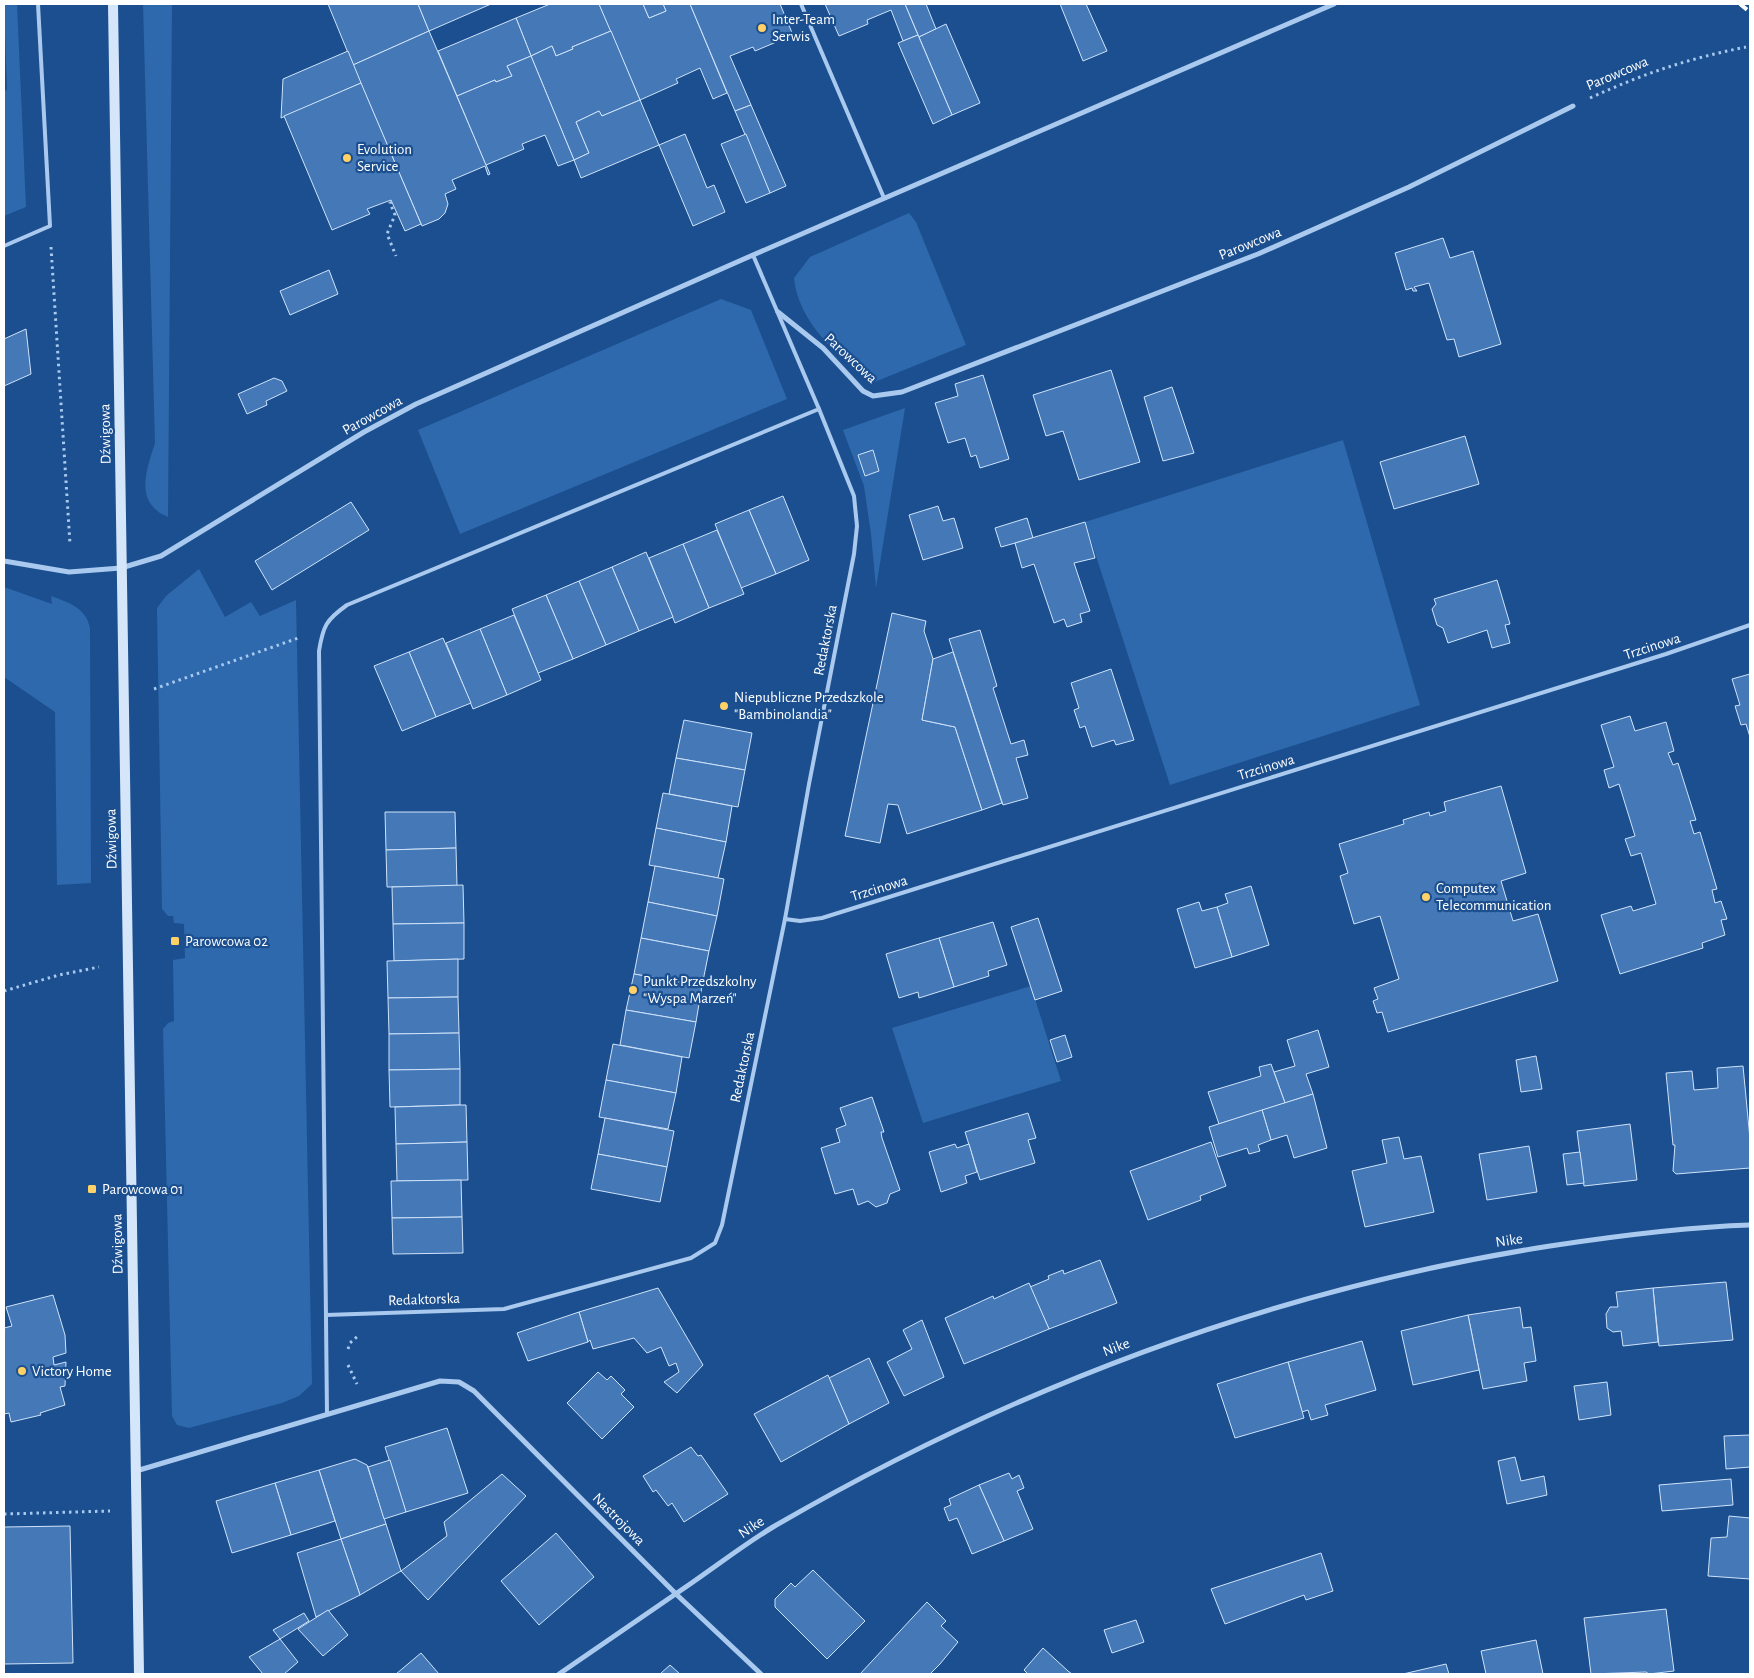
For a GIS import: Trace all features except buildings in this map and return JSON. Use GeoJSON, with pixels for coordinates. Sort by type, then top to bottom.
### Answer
{"type":"FeatureCollection","features":[{"type":"Feature","properties":{"kind":"main road","name":"Dźwigowa"},"geometry":{"type":"LineString","coordinates":[[113,4],[139,1674]]}},
{"type":"Feature","properties":{"kind":"street","name":"Parowcowa"},"geometry":{"type":"LineString","coordinates":[[4,561],[68,572],[121,568],[161,556],[364,432],[416,404],[884,198],[1334,4]]}},
{"type":"Feature","properties":{"kind":"street","name":"Parowcowa"},"geometry":{"type":"LineString","coordinates":[[778,312],[823,348],[863,391],[873,396],[902,392],[1258,254],[1409,187],[1573,106]]}},
{"type":"Feature","properties":{"kind":"street","name":"Nike"},"geometry":{"type":"LineString","coordinates":[[559,1674],[769,1530],[913,1451],[1046,1389],[1205,1329],[1310,1297],[1396,1276],[1486,1256],[1609,1237],[1750,1224]]}},
{"type":"Feature","properties":{"kind":"street","name":"Nastrojowa"},"geometry":{"type":"LineString","coordinates":[[361,1404],[440,1381],[458,1382],[474,1391],[676,1594],[762,1674]]}},
{"type":"Feature","properties":{"kind":"street"},"geometry":{"type":"LineString","coordinates":[[136,1471],[361,1404]]}},
{"type":"Feature","properties":{"kind":"lane"},"geometry":{"type":"LineString","coordinates":[[4,246],[50,226],[38,4]]}},
{"type":"Feature","properties":{"kind":"lane"},"geometry":{"type":"LineString","coordinates":[[801,4],[884,198]]}},
{"type":"Feature","properties":{"kind":"lane","name":"Parowcowa"},"geometry":{"type":"LineString","coordinates":[[754,255],[820,409]]}},
{"type":"Feature","properties":{"kind":"lane"},"geometry":{"type":"LineString","coordinates":[[326,1414],[319,651],[323,629],[330,616],[347,605],[820,409]]}},
{"type":"Feature","properties":{"kind":"lane","name":"Redaktorska"},"geometry":{"type":"LineString","coordinates":[[326,1315],[504,1309],[691,1258],[715,1244],[722,1225],[786,920],[809,784],[858,526],[854,496],[820,409]]}},
{"type":"Feature","properties":{"kind":"lane","name":"Trzcinowa"},"geometry":{"type":"LineString","coordinates":[[786,920],[822,918],[1647,660],[1750,625]]}},
{"type":"Feature","properties":{"kind":"path","name":"Parowcowa"},"geometry":{"type":"LineString","coordinates":[[1573,106],[1638,76],[1696,57],[1746,47]]}},
{"type":"Feature","properties":{"kind":"path"},"geometry":{"type":"LineString","coordinates":[[392,202],[390,204],[395,215],[387,234],[396,256]]}},
{"type":"Feature","properties":{"kind":"path"},"geometry":{"type":"LineString","coordinates":[[50,226],[53,299],[70,544]]}},
{"type":"Feature","properties":{"kind":"path"},"geometry":{"type":"LineString","coordinates":[[154,689],[323,629]]}},
{"type":"Feature","properties":{"kind":"path"},"geometry":{"type":"LineString","coordinates":[[4,991],[59,975],[99,968]]}},
{"type":"Feature","properties":{"kind":"path"},"geometry":{"type":"LineString","coordinates":[[348,1362],[356,1378],[361,1404]]}},
{"type":"Feature","properties":{"kind":"path"},"geometry":{"type":"LineString","coordinates":[[4,1514],[110,1511]]}},
{"type":"Feature","properties":{"kind":"shaded area"},"geometry":{"type":"Polygon","coordinates":[[[4,4],[17,4],[26,207],[4,216],[4,91],[7,90],[4,4]]]}},
{"type":"Feature","properties":{"kind":"shaded area"},"geometry":{"type":"Polygon","coordinates":[[[143,4],[172,4],[168,517],[157,511],[150,503],[145,485],[148,464],[155,443],[143,4]]]}},
{"type":"Feature","properties":{"kind":"shaded area"},"geometry":{"type":"Polygon","coordinates":[[[909,213],[916,222],[966,345],[872,383],[833,350],[811,324],[797,294],[794,278],[810,257],[909,213]]]}},
{"type":"Feature","properties":{"kind":"shaded area"},"geometry":{"type":"Polygon","coordinates":[[[721,299],[751,310],[787,399],[460,534],[418,430],[721,299]]]}},
{"type":"Feature","properties":{"kind":"shaded area"},"geometry":{"type":"Polygon","coordinates":[[[905,408],[876,588],[864,486],[843,430],[905,408]]]}},
{"type":"Feature","properties":{"kind":"shaded area"},"geometry":{"type":"Polygon","coordinates":[[[1343,440],[1420,705],[1170,785],[1085,522],[1343,440]]]}},
{"type":"Feature","properties":{"kind":"shaded area"},"geometry":{"type":"Polygon","coordinates":[[[199,569],[225,617],[251,602],[260,616],[296,600],[312,1384],[299,1396],[282,1403],[189,1428],[177,1425],[172,1416],[163,1029],[168,1023],[174,1021],[173,960],[185,958],[184,924],[174,923],[173,916],[168,916],[162,909],[157,608],[166,596],[199,569]]]}},
{"type":"Feature","properties":{"kind":"shaded area"},"geometry":{"type":"Polygon","coordinates":[[[4,587],[52,604],[51,596],[71,604],[81,611],[88,621],[90,628],[91,883],[57,885],[55,712],[4,677],[4,587]]]}},
{"type":"Feature","properties":{"kind":"shaded area"},"geometry":{"type":"Polygon","coordinates":[[[1031,986],[1061,1081],[923,1123],[892,1028],[1031,986]]]}},
{"type":"Feature","properties":{"kind":"railway"},"geometry":{"type":"LineString","coordinates":[[1740,4],[1750,12]]}},
{"type":"Feature","properties":{"kind":"place","name":"Inter-Team Serwis"},"geometry":{"type":"Point","coordinates":[762,28]}},
{"type":"Feature","properties":{"kind":"place","name":"Evolution Service"},"geometry":{"type":"Point","coordinates":[347,158]}},
{"type":"Feature","properties":{"kind":"place","name":"Niepubliczne Przedszkole \"Bambinolandia\""},"geometry":{"type":"Point","coordinates":[724,706]}},
{"type":"Feature","properties":{"kind":"place","name":"Computex Telecommunication"},"geometry":{"type":"Point","coordinates":[1426,897]}},
{"type":"Feature","properties":{"kind":"place","name":"Parowcowa 02"},"geometry":{"type":"Point","coordinates":[175,941]}},
{"type":"Feature","properties":{"kind":"place","name":"Punkt Przedszkolny \"Wyspa Marzeń\""},"geometry":{"type":"Point","coordinates":[633,990]}},
{"type":"Feature","properties":{"kind":"place","name":"Parowcowa 01"},"geometry":{"type":"Point","coordinates":[92,1189]}},
{"type":"Feature","properties":{"kind":"place","name":"Victory Home"},"geometry":{"type":"Point","coordinates":[22,1371]}}]}
